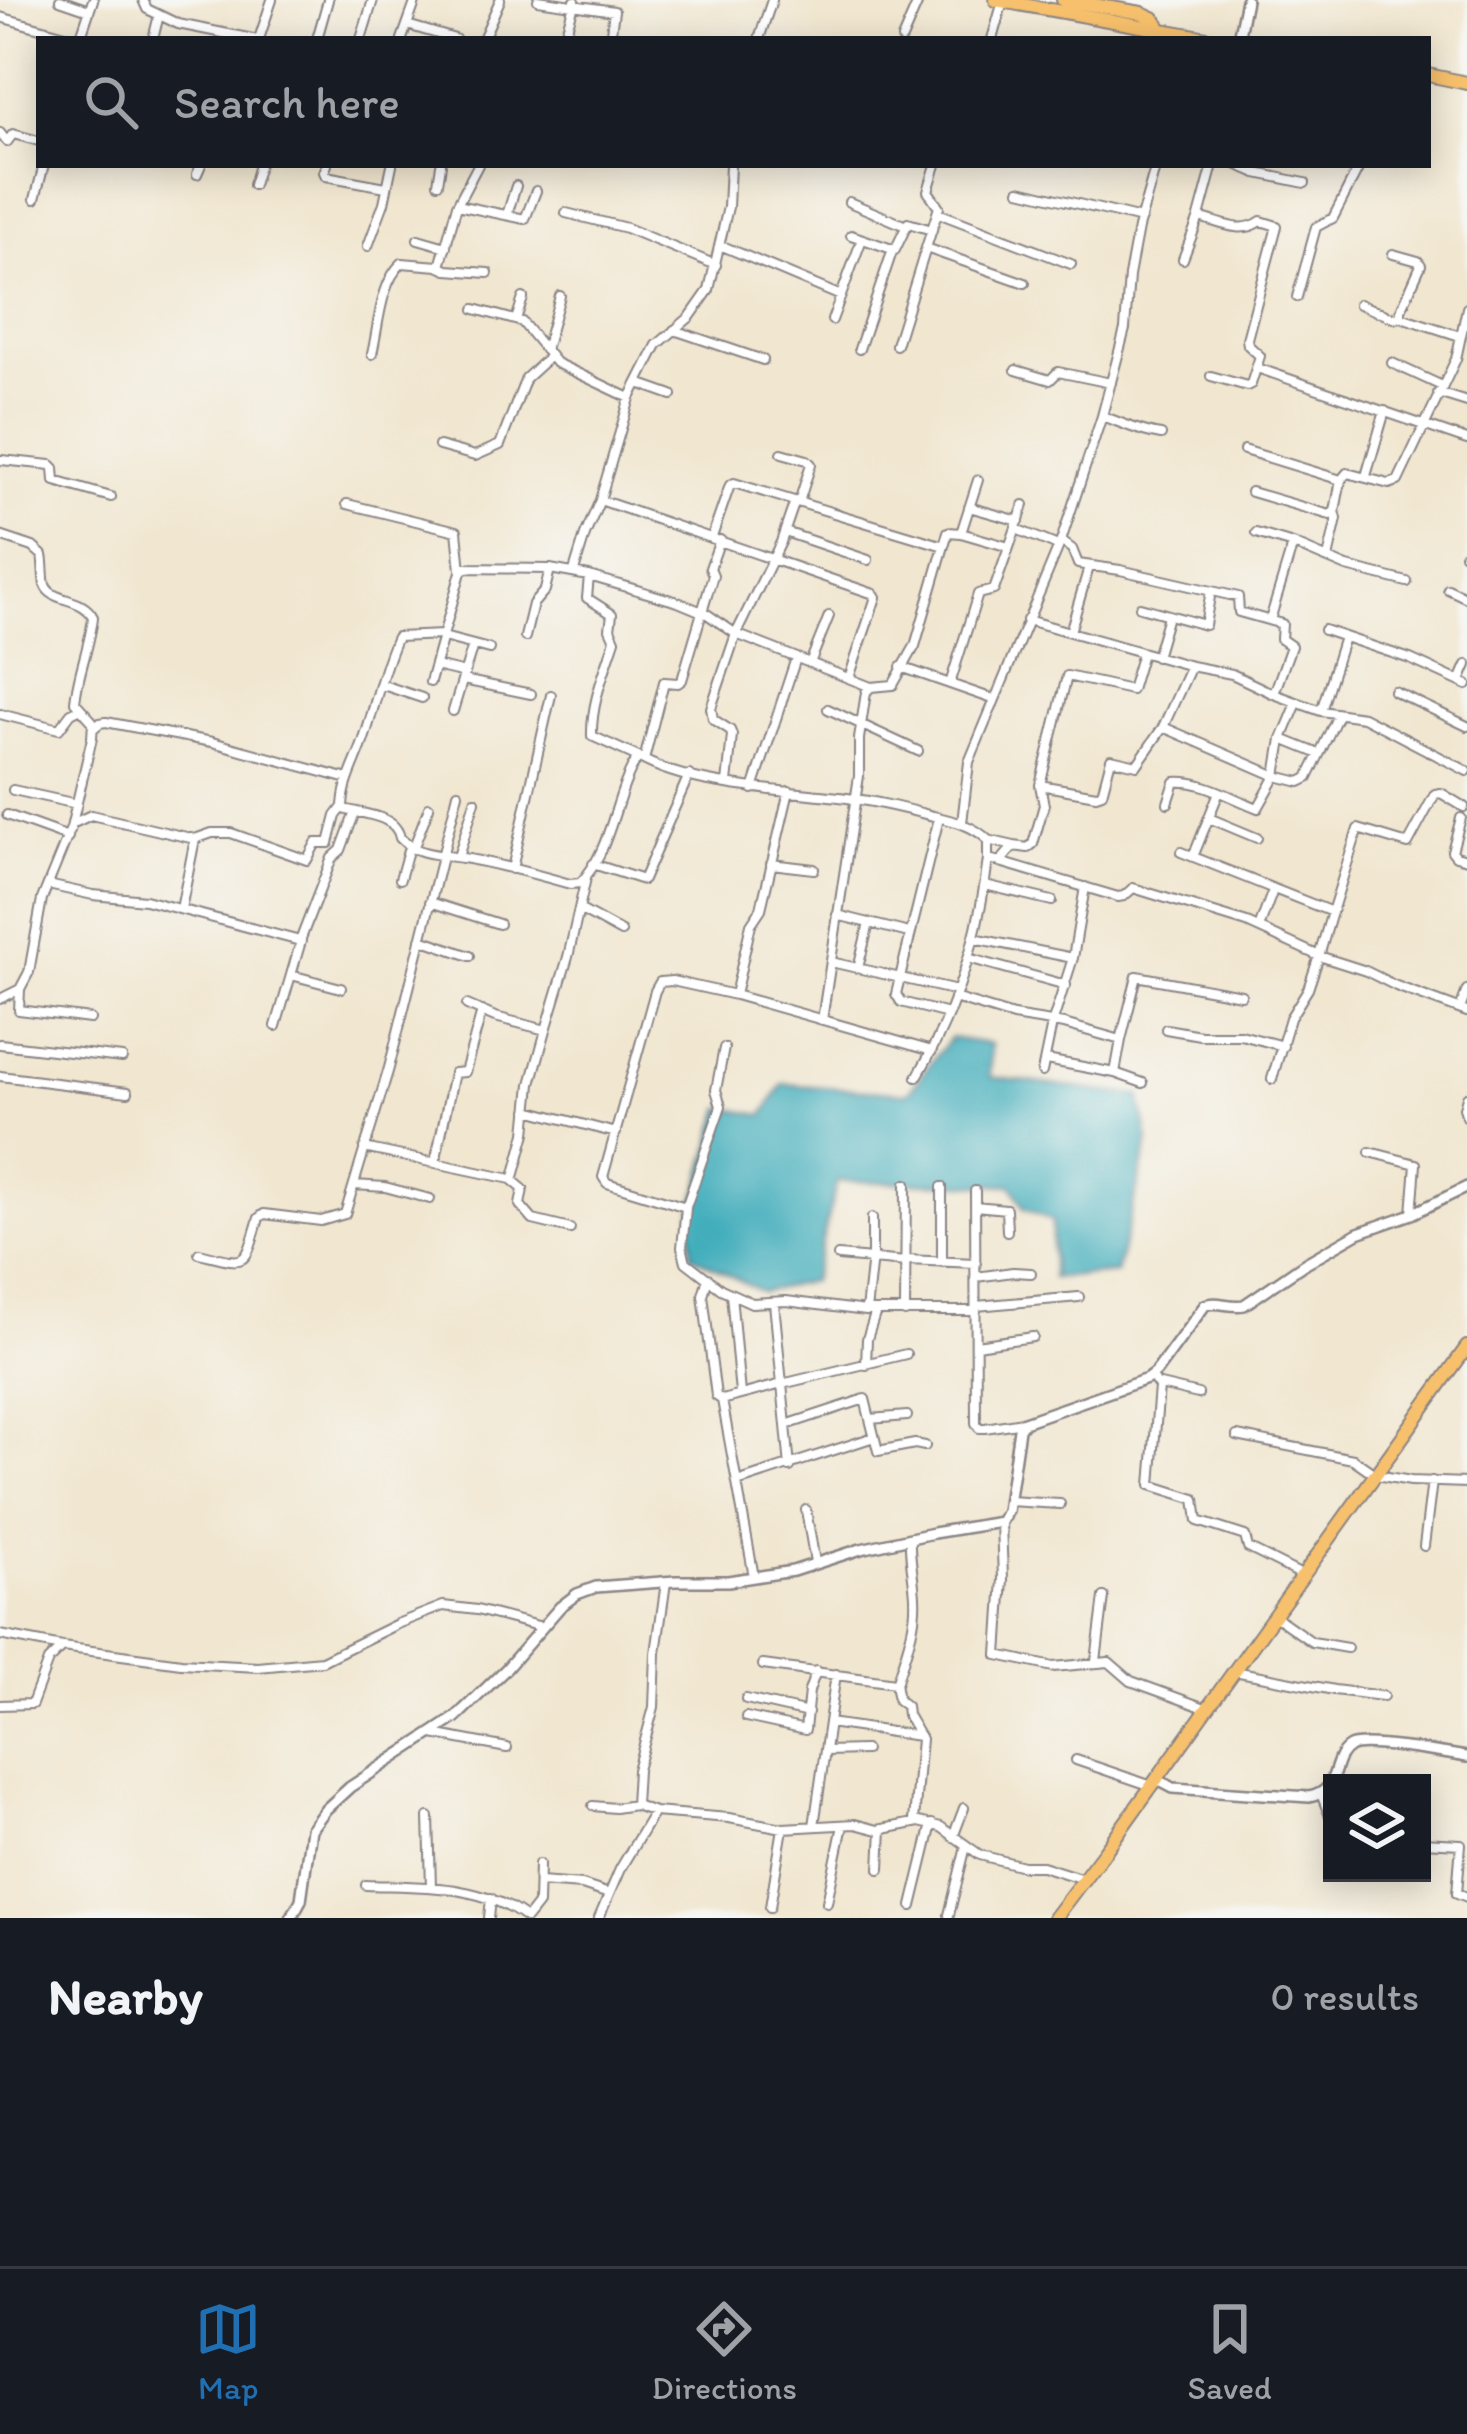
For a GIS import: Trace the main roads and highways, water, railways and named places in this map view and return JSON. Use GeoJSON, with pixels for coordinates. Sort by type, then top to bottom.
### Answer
{"type":"FeatureCollection","features":[{"type":"Feature","properties":{"kind":"main road"},"geometry":{"type":"LineString","coordinates":[[1000,0],[1142,14]]}},
{"type":"Feature","properties":{"kind":"main road"},"geometry":{"type":"LineString","coordinates":[[1063,0],[1142,14],[1153,18],[1158,34]]}},
{"type":"Feature","properties":{"kind":"main road"},"geometry":{"type":"LineString","coordinates":[[1431,76],[1467,83]]}},
{"type":"Feature","properties":{"kind":"main road"},"geometry":{"type":"LineString","coordinates":[[1054,1918],[1467,1347]]}},
{"type":"Feature","properties":{"kind":"water"},"geometry":{"type":"Polygon","coordinates":[[[950,1038],[991,1044],[990,1077],[1140,1096],[1149,1141],[1116,1273],[1052,1278],[1052,1221],[1024,1208],[1012,1185],[837,1181],[812,1281],[762,1292],[691,1255],[691,1215],[722,1108],[763,1115],[783,1084],[908,1093],[950,1038]]]}}]}
